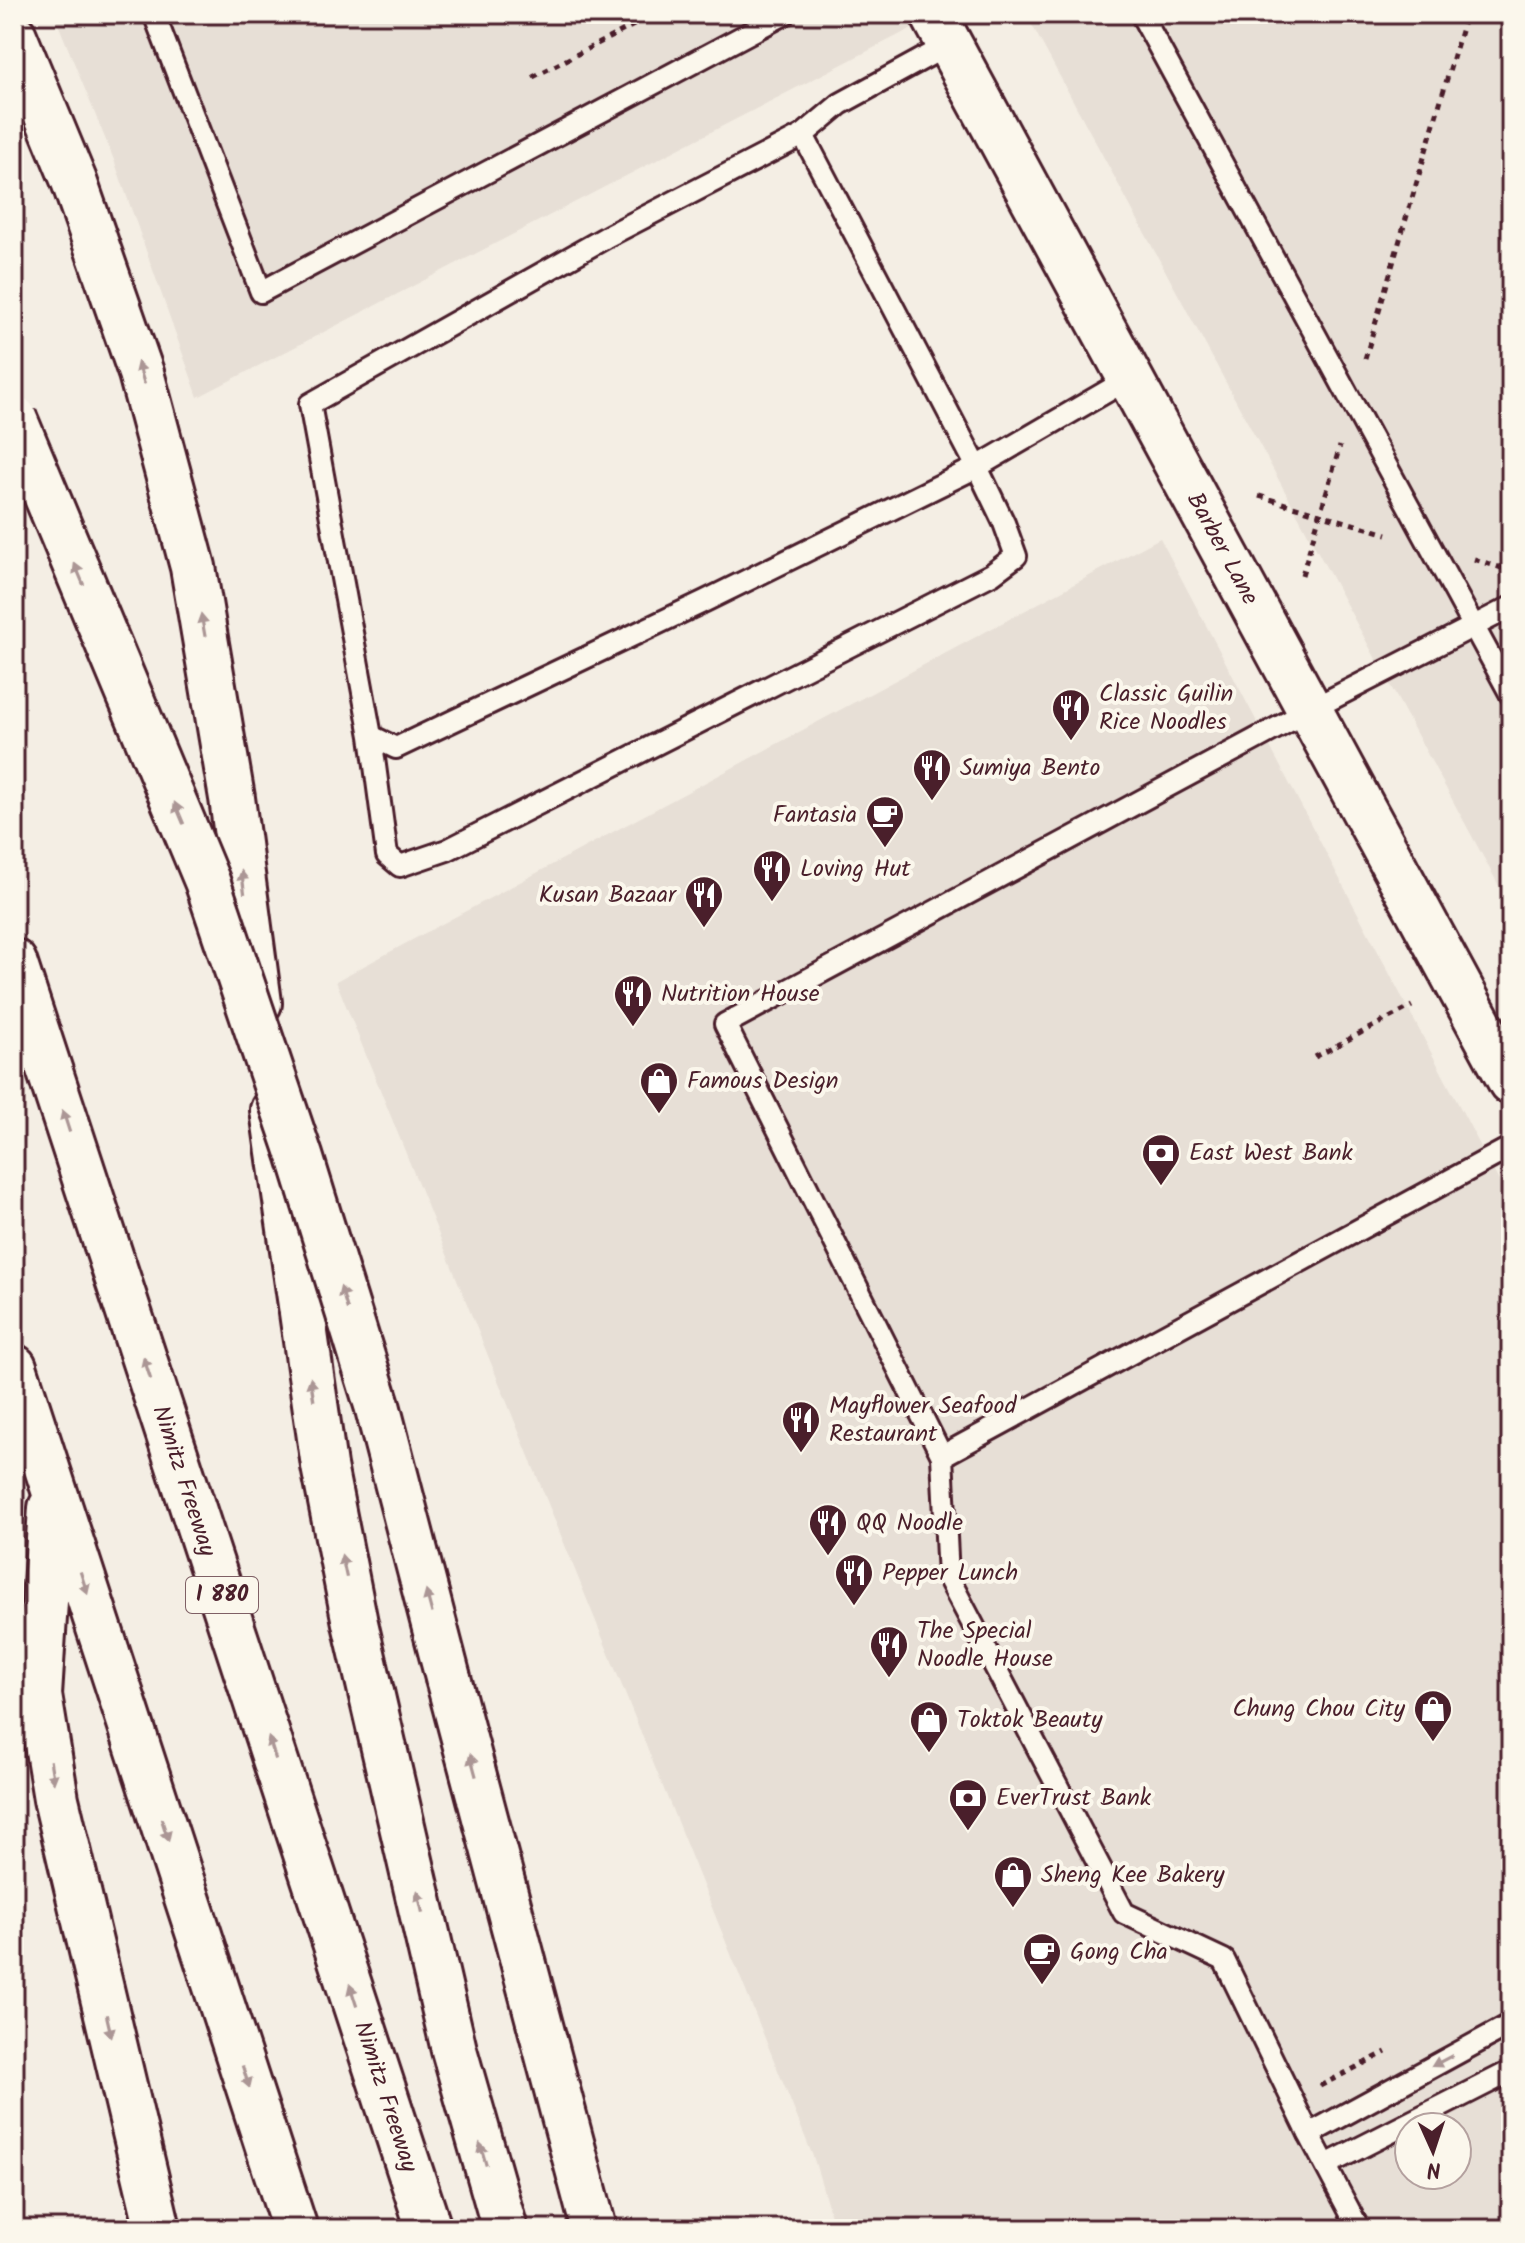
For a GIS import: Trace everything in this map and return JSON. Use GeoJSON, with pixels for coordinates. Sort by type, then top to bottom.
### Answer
{"type":"FeatureCollection","features":[{"type":"Feature","properties":{"kind":"main road","name":"Barber Lane"},"geometry":{"type":"LineString","coordinates":[[941,29],[1511,1082]]}},
{"type":"Feature","properties":{"kind":"main road"},"geometry":{"type":"LineString","coordinates":[[14,36],[74,181],[141,373],[193,567],[232,798],[299,1307],[324,1466],[359,1638],[454,2050],[505,2229]]}},
{"type":"Feature","properties":{"kind":"main road"},"geometry":{"type":"LineString","coordinates":[[14,418],[207,881],[300,1156],[377,1405],[594,2229]]}},
{"type":"Feature","properties":{"kind":"main road","name":"Nimitz Freeway"},"geometry":{"type":"LineString","coordinates":[[14,962],[429,2229]]}},
{"type":"Feature","properties":{"kind":"main road"},"geometry":{"type":"LineString","coordinates":[[14,1367],[295,2229]]}},
{"type":"Feature","properties":{"kind":"main road"},"geometry":{"type":"LineString","coordinates":[[52,1482],[39,1695],[56,1799],[158,2229]]}},
{"type":"Feature","properties":{"kind":"main road"},"geometry":{"type":"LineString","coordinates":[[493,1841],[618,2229]]}},
{"type":"Feature","properties":{"kind":"lane"},"geometry":{"type":"LineString","coordinates":[[154,14],[261,292],[785,14]]}},
{"type":"Feature","properties":{"kind":"lane"},"geometry":{"type":"LineString","coordinates":[[1141,14],[1511,695]]}},
{"type":"Feature","properties":{"kind":"lane"},"geometry":{"type":"LineString","coordinates":[[803,135],[977,467],[1016,556],[992,574],[447,850],[400,866],[387,855],[371,736],[310,404],[610,235],[803,135],[941,29]]}},
{"type":"Feature","properties":{"kind":"lane"},"geometry":{"type":"LineString","coordinates":[[371,736],[396,748],[977,467],[1130,378]]}},
{"type":"Feature","properties":{"kind":"lane"},"geometry":{"type":"LineString","coordinates":[[1359,2229],[1224,1960],[1124,1913],[948,1577],[942,1456],[725,1024],[1310,710],[1511,607]]}},
{"type":"Feature","properties":{"kind":"lane"},"geometry":{"type":"LineString","coordinates":[[942,1456],[1511,1147]]}},
{"type":"Feature","properties":{"kind":"lane"},"geometry":{"type":"LineString","coordinates":[[1309,2134],[1511,2024]]}},
{"type":"Feature","properties":{"kind":"lane"},"geometry":{"type":"LineString","coordinates":[[1326,2165],[1511,2071]]}},
{"type":"Feature","properties":{"kind":"path"},"geometry":{"type":"LineString","coordinates":[[533,77],[655,14]]}},
{"type":"Feature","properties":{"kind":"path"},"geometry":{"type":"LineString","coordinates":[[1302,575],[1466,14]]}},
{"type":"Feature","properties":{"kind":"path"},"geometry":{"type":"LineString","coordinates":[[1315,1057],[1412,1006]]}},
{"type":"Feature","properties":{"kind":"shaded area"},"geometry":{"type":"Polygon","coordinates":[[[54,14],[917,14],[922,23],[198,397],[114,160],[54,14]]]}},
{"type":"Feature","properties":{"kind":"shaded area"},"geometry":{"type":"Polygon","coordinates":[[[1026,14],[1511,14],[1511,908],[1026,14]]]}},
{"type":"Feature","properties":{"kind":"shaded area"},"geometry":{"type":"Polygon","coordinates":[[[1160,538],[1511,1204],[1511,2229],[835,2229],[814,2159],[336,981],[1160,538]]]}},
{"type":"Feature","properties":{"kind":"place","name":"Classic Guilin Rice Noodles"},"geometry":{"type":"Point","coordinates":[1071,742]}},
{"type":"Feature","properties":{"kind":"place","name":"Sumiya Bento"},"geometry":{"type":"Point","coordinates":[932,802]}},
{"type":"Feature","properties":{"kind":"place","name":"Fantasia"},"geometry":{"type":"Point","coordinates":[885,849]}},
{"type":"Feature","properties":{"kind":"place","name":"Loving Hut"},"geometry":{"type":"Point","coordinates":[772,903]}},
{"type":"Feature","properties":{"kind":"place","name":"Kusan Bazaar"},"geometry":{"type":"Point","coordinates":[704,929]}},
{"type":"Feature","properties":{"kind":"place","name":"Nutrition House"},"geometry":{"type":"Point","coordinates":[633,1028]}},
{"type":"Feature","properties":{"kind":"place","name":"Famous Design"},"geometry":{"type":"Point","coordinates":[659,1115]}},
{"type":"Feature","properties":{"kind":"place","name":"East West Bank"},"geometry":{"type":"Point","coordinates":[1161,1187]}},
{"type":"Feature","properties":{"kind":"place","name":"Mayflower Seafood Restaurant"},"geometry":{"type":"Point","coordinates":[801,1454]}},
{"type":"Feature","properties":{"kind":"place","name":"QQ Noodle"},"geometry":{"type":"Point","coordinates":[828,1557]}},
{"type":"Feature","properties":{"kind":"place","name":"Pepper Lunch"},"geometry":{"type":"Point","coordinates":[854,1607]}},
{"type":"Feature","properties":{"kind":"place","name":"The Special Noodle House"},"geometry":{"type":"Point","coordinates":[889,1679]}},
{"type":"Feature","properties":{"kind":"place","name":"Chung Chou City"},"geometry":{"type":"Point","coordinates":[1433,1743]}},
{"type":"Feature","properties":{"kind":"place","name":"Toktok Beauty"},"geometry":{"type":"Point","coordinates":[929,1754]}},
{"type":"Feature","properties":{"kind":"place","name":"EverTrust Bank"},"geometry":{"type":"Point","coordinates":[968,1832]}},
{"type":"Feature","properties":{"kind":"place","name":"Sheng Kee Bakery"},"geometry":{"type":"Point","coordinates":[1013,1909]}},
{"type":"Feature","properties":{"kind":"place","name":"Gong Cha"},"geometry":{"type":"Point","coordinates":[1042,1986]}}]}
